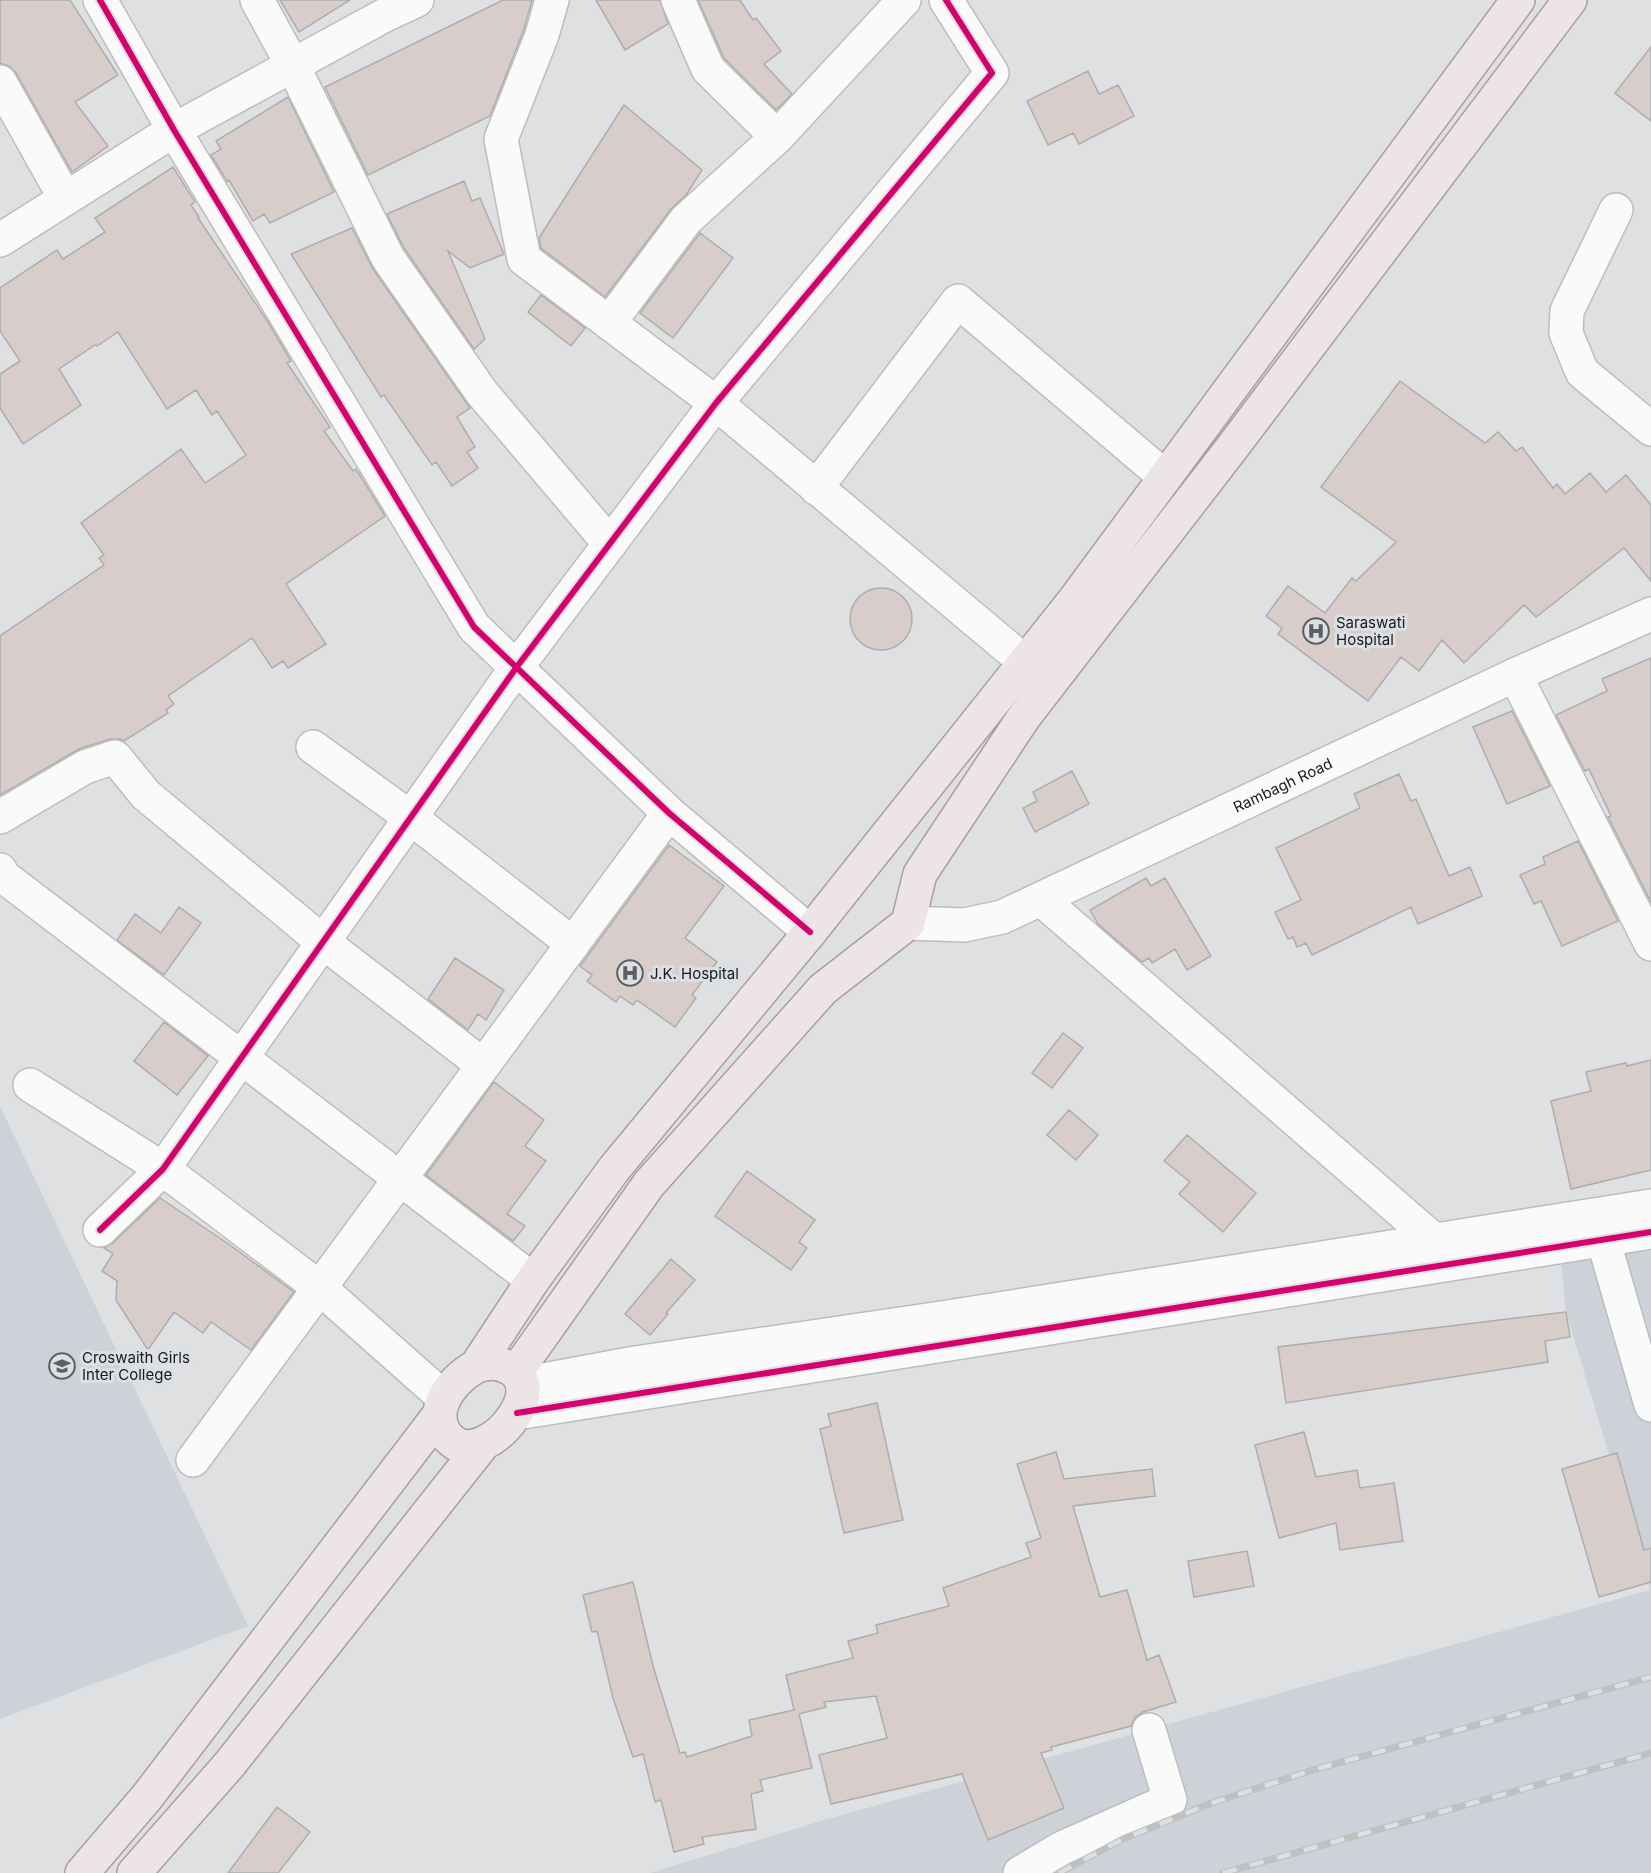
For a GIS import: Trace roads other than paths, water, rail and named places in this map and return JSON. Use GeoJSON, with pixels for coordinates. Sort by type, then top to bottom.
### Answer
{"type":"FeatureCollection","features":[{"type":"Feature","properties":{"kind":"main road"},"geometry":{"type":"LineString","coordinates":[[82,1873],[147,1797],[441,1406],[461,1376],[477,1365],[533,1280],[614,1169],[789,958],[1025,662],[1518,0]]}},
{"type":"Feature","properties":{"kind":"main road"},"geometry":{"type":"LineString","coordinates":[[134,1873],[229,1765],[483,1444],[502,1430],[518,1389],[649,1184],[823,989],[908,922],[920,874],[1024,717],[1231,449],[1570,0]]}},
{"type":"Feature","properties":{"kind":"main road"},"geometry":{"type":"LineString","coordinates":[[877,848],[908,862],[920,874]]}},
{"type":"Feature","properties":{"kind":"main road"},"geometry":{"type":"LineString","coordinates":[[789,958],[808,979],[823,989]]}},
{"type":"Feature","properties":{"kind":"main road"},"geometry":{"type":"LineString","coordinates":[[477,1365],[493,1363],[505,1365],[518,1389]]}},
{"type":"Feature","properties":{"kind":"main road"},"geometry":{"type":"LineString","coordinates":[[441,1406],[442,1430],[453,1443],[468,1448],[483,1444]]}},
{"type":"Feature","properties":{"kind":"street"},"geometry":{"type":"LineString","coordinates":[[100,0],[174,130],[474,627],[669,813],[810,932]]}},
{"type":"Feature","properties":{"kind":"street"},"geometry":{"type":"LineString","coordinates":[[257,0],[293,66],[388,258],[482,393],[610,544]]}},
{"type":"Feature","properties":{"kind":"street"},"geometry":{"type":"LineString","coordinates":[[0,240],[174,130],[293,66],[381,7],[417,0]]}},
{"type":"Feature","properties":{"kind":"street"},"geometry":{"type":"LineString","coordinates":[[552,0],[542,35],[501,139],[524,259],[716,404],[1025,662]]}},
{"type":"Feature","properties":{"kind":"street"},"geometry":{"type":"LineString","coordinates":[[678,0],[708,69],[777,137]]}},
{"type":"Feature","properties":{"kind":"street"},"geometry":{"type":"LineString","coordinates":[[609,323],[686,220],[777,137],[904,0]]}},
{"type":"Feature","properties":{"kind":"street"},"geometry":{"type":"LineString","coordinates":[[100,1230],[163,1169],[516,668],[716,404],[992,73],[946,0]]}},
{"type":"Feature","properties":{"kind":"street"},"geometry":{"type":"LineString","coordinates":[[0,82],[65,198]]}},
{"type":"Feature","properties":{"kind":"street"},"geometry":{"type":"LineString","coordinates":[[1616,210],[1567,311],[1566,333],[1582,372],[1651,429]]}},
{"type":"Feature","properties":{"kind":"street"},"geometry":{"type":"LineString","coordinates":[[816,488],[958,301],[1165,477]]}},
{"type":"Feature","properties":{"kind":"street","name":"Rambagh Road"},"geometry":{"type":"LineString","coordinates":[[908,922],[963,925],[1002,917],[1515,675],[1651,614]]}},
{"type":"Feature","properties":{"kind":"street"},"geometry":{"type":"LineString","coordinates":[[1515,675],[1651,944]]}},
{"type":"Feature","properties":{"kind":"street"},"geometry":{"type":"LineString","coordinates":[[313,747],[411,818],[573,944]]}},
{"type":"Feature","properties":{"kind":"street"},"geometry":{"type":"LineString","coordinates":[[0,817],[85,767],[115,757],[146,795],[323,942],[483,1065]]}},
{"type":"Feature","properties":{"kind":"street"},"geometry":{"type":"LineString","coordinates":[[193,1460],[669,813]]}},
{"type":"Feature","properties":{"kind":"street"},"geometry":{"type":"LineString","coordinates":[[0,870],[3,876],[533,1280]]}},
{"type":"Feature","properties":{"kind":"street"},"geometry":{"type":"LineString","coordinates":[[1042,900],[1434,1240]]}},
{"type":"Feature","properties":{"kind":"street"},"geometry":{"type":"LineString","coordinates":[[30,1085],[163,1169],[320,1288],[441,1406]]}},
{"type":"Feature","properties":{"kind":"street"},"geometry":{"type":"LineString","coordinates":[[518,1389],[635,1363],[953,1317],[1651,1206]]}},
{"type":"Feature","properties":{"kind":"street"},"geometry":{"type":"LineString","coordinates":[[518,1389],[1651,1232]]}},
{"type":"Feature","properties":{"kind":"street"},"geometry":{"type":"LineString","coordinates":[[1603,1239],[1651,1405]]}},
{"type":"Feature","properties":{"kind":"street"},"geometry":{"type":"LineString","coordinates":[[1020,1873],[1062,1848],[1170,1800],[1149,1730]]}},
{"type":"Feature","properties":{"kind":"railway"},"geometry":{"type":"LineString","coordinates":[[1059,1873],[1123,1839],[1209,1804],[1316,1769],[1651,1677]]}},
{"type":"Feature","properties":{"kind":"railway"},"geometry":{"type":"LineString","coordinates":[[1223,1873],[1651,1753]]}},
{"type":"Feature","properties":{"kind":"place","name":"Saraswati Hospital"},"geometry":{"type":"Point","coordinates":[1316,631]}},
{"type":"Feature","properties":{"kind":"place","name":"J.K. Hospital"},"geometry":{"type":"Point","coordinates":[630,973]}},
{"type":"Feature","properties":{"kind":"place","name":"Croswaith Girls Inter College"},"geometry":{"type":"Point","coordinates":[62,1366]}}]}
